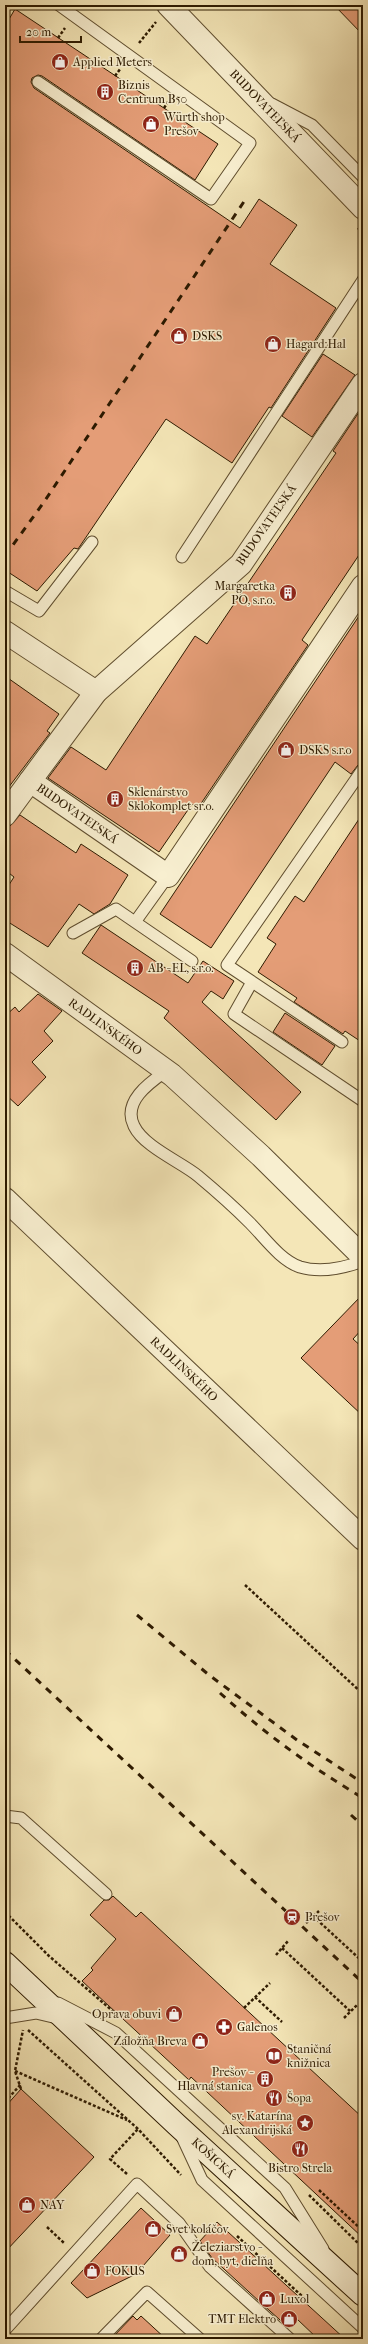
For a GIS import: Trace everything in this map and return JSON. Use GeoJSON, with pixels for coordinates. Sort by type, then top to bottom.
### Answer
{"type":"FeatureCollection","features":[{"type":"Feature","properties":{"kind":"street","name":"BUDOVATEĽSKÁ"},"geometry":{"type":"LineString","coordinates":[[168,5],[363,208]]}},
{"type":"Feature","properties":{"kind":"street","name":"BUDOVATEĽSKÁ"},"geometry":{"type":"LineString","coordinates":[[168,876],[30,781],[96,692],[241,564],[363,384]]}},
{"type":"Feature","properties":{"kind":"street"},"geometry":{"type":"LineString","coordinates":[[168,876],[363,586]]}},
{"type":"Feature","properties":{"kind":"street"},"geometry":{"type":"LineString","coordinates":[[5,632],[96,692]]}},
{"type":"Feature","properties":{"kind":"street"},"geometry":{"type":"LineString","coordinates":[[5,815],[30,781]]}},
{"type":"Feature","properties":{"kind":"street","name":"RADLINSKÉHO"},"geometry":{"type":"LineString","coordinates":[[5,954],[166,1071],[262,1156],[363,1256]]}},
{"type":"Feature","properties":{"kind":"street","name":"RADLINSKÉHO"},"geometry":{"type":"LineString","coordinates":[[5,1200],[363,1539]]}},
{"type":"Feature","properties":{"kind":"street","name":"KOŠICKÁ"},"geometry":{"type":"LineString","coordinates":[[5,1963],[177,2125],[363,2295]]}},
{"type":"Feature","properties":{"kind":"lane"},"geometry":{"type":"LineString","coordinates":[[38,82],[212,199],[250,142],[60,5]]}},
{"type":"Feature","properties":{"kind":"lane"},"geometry":{"type":"LineString","coordinates":[[255,95],[312,125],[363,177]]}},
{"type":"Feature","properties":{"kind":"lane"},"geometry":{"type":"LineString","coordinates":[[182,557],[363,280]]}},
{"type":"Feature","properties":{"kind":"lane"},"geometry":{"type":"LineString","coordinates":[[5,591],[39,611],[92,542]]}},
{"type":"Feature","properties":{"kind":"lane"},"geometry":{"type":"LineString","coordinates":[[342,1042],[227,965],[280,886],[363,769]]}},
{"type":"Feature","properties":{"kind":"lane"},"geometry":{"type":"LineString","coordinates":[[136,922],[168,876]]}},
{"type":"Feature","properties":{"kind":"lane"},"geometry":{"type":"LineString","coordinates":[[73,933],[116,909],[192,961]]}},
{"type":"Feature","properties":{"kind":"lane"},"geometry":{"type":"LineString","coordinates":[[252,982],[234,1014],[363,1101]]}},
{"type":"Feature","properties":{"kind":"lane"},"geometry":{"type":"LineString","coordinates":[[166,1071],[137,1095],[132,1114],[134,1126],[144,1140],[197,1176],[249,1222],[286,1259],[300,1267],[318,1269],[350,1266],[363,1261]]}},
{"type":"Feature","properties":{"kind":"lane"},"geometry":{"type":"LineString","coordinates":[[5,1816],[21,1818],[106,1894]]}},
{"type":"Feature","properties":{"kind":"lane"},"geometry":{"type":"LineString","coordinates":[[34,1991],[116,2033],[285,2188],[340,2275]]}},
{"type":"Feature","properties":{"kind":"lane"},"geometry":{"type":"LineString","coordinates":[[5,2018],[36,2013],[64,2019]]}},
{"type":"Feature","properties":{"kind":"lane"},"geometry":{"type":"LineString","coordinates":[[177,2125],[202,2180],[363,2328]]}},
{"type":"Feature","properties":{"kind":"lane"},"geometry":{"type":"LineString","coordinates":[[5,2330],[137,2184],[179,2223],[210,2267],[290,2339]]}},
{"type":"Feature","properties":{"kind":"lane"},"geometry":{"type":"LineString","coordinates":[[101,2339],[147,2292],[200,2339]]}},
{"type":"Feature","properties":{"kind":"path"},"geometry":{"type":"LineString","coordinates":[[245,1585],[363,1694]]}},
{"type":"Feature","properties":{"kind":"path"},"geometry":{"type":"LineString","coordinates":[[306,1924],[319,1911]]}},
{"type":"Feature","properties":{"kind":"path"},"geometry":{"type":"LineString","coordinates":[[5,1912],[81,1984]]}},
{"type":"Feature","properties":{"kind":"path"},"geometry":{"type":"LineString","coordinates":[[313,1916],[363,1962]]}},
{"type":"Feature","properties":{"kind":"path"},"geometry":{"type":"LineString","coordinates":[[276,1955],[288,1941]]}},
{"type":"Feature","properties":{"kind":"path"},"geometry":{"type":"LineString","coordinates":[[282,1948],[350,2012]]}},
{"type":"Feature","properties":{"kind":"path"},"geometry":{"type":"LineString","coordinates":[[244,2008],[270,1983]]}},
{"type":"Feature","properties":{"kind":"path"},"geometry":{"type":"LineString","coordinates":[[255,1997],[282,2022]]}},
{"type":"Feature","properties":{"kind":"path"},"geometry":{"type":"LineString","coordinates":[[344,2018],[357,2005]]}},
{"type":"Feature","properties":{"kind":"path"},"geometry":{"type":"LineString","coordinates":[[21,2089],[21,2084],[15,2071],[23,2026],[130,2121],[182,2177]]}},
{"type":"Feature","properties":{"kind":"path"},"geometry":{"type":"LineString","coordinates":[[15,2071],[130,2121]]}},
{"type":"Feature","properties":{"kind":"path"},"geometry":{"type":"LineString","coordinates":[[5,2102],[21,2084]]}},
{"type":"Feature","properties":{"kind":"path"},"geometry":{"type":"LineString","coordinates":[[137,2184],[110,2159],[138,2129]]}},
{"type":"Feature","properties":{"kind":"path"},"geometry":{"type":"LineString","coordinates":[[319,2190],[363,2231]]}},
{"type":"Feature","properties":{"kind":"path"},"geometry":{"type":"LineString","coordinates":[[47,2227],[75,2253]]}},
{"type":"Feature","properties":{"kind":"path"},"geometry":{"type":"LineString","coordinates":[[234,2233],[249,2250],[309,2302]]}},
{"type":"Feature","properties":{"kind":"building"},"geometry":{"type":"Polygon","coordinates":[[[334,5],[363,5],[363,35],[334,5]]]}},
{"type":"Feature","properties":{"kind":"building"},"geometry":{"type":"Polygon","coordinates":[[[15,9],[218,144],[195,180],[42,76],[38,75],[32,78],[31,82],[34,88],[240,228],[259,199],[297,225],[270,264],[336,308],[271,408],[269,407],[232,463],[166,419],[78,549],[74,548],[37,591],[5,570],[5,26],[15,9]]]}},
{"type":"Feature","properties":{"kind":"building"},"geometry":{"type":"Polygon","coordinates":[[[323,354],[355,375],[312,437],[282,416],[323,354]]]}},
{"type":"Feature","properties":{"kind":"building","name":"Margaretka PO, s.r.o."},"geometry":{"type":"Polygon","coordinates":[[[363,406],[363,549],[302,640],[308,645],[198,808],[192,804],[159,852],[48,778],[71,747],[106,770],[195,636],[207,644],[336,453],[333,451],[363,406]]]}},
{"type":"Feature","properties":{"kind":"building"},"geometry":{"type":"Polygon","coordinates":[[[363,610],[363,762],[358,765],[351,774],[335,762],[211,948],[160,914],[363,610]]]}},
{"type":"Feature","properties":{"kind":"building"},"geometry":{"type":"Polygon","coordinates":[[[5,676],[59,714],[47,731],[50,733],[5,792],[5,676]]]}},
{"type":"Feature","properties":{"kind":"building"},"geometry":{"type":"Polygon","coordinates":[[[363,813],[363,1043],[345,1031],[343,1034],[294,1002],[297,998],[258,972],[276,944],[267,938],[295,896],[304,902],[363,813]]]}},
{"type":"Feature","properties":{"kind":"building"},"geometry":{"type":"Polygon","coordinates":[[[20,815],[76,853],[81,844],[128,875],[110,904],[94,914],[79,904],[48,947],[5,920],[5,891],[14,877],[5,870],[5,827],[10,826],[20,815]]]}},
{"type":"Feature","properties":{"kind":"building"},"geometry":{"type":"Polygon","coordinates":[[[101,925],[188,983],[203,961],[234,981],[223,999],[211,991],[202,1002],[301,1092],[276,1120],[164,1018],[169,1011],[82,953],[101,925]]]}},
{"type":"Feature","properties":{"kind":"building"},"geometry":{"type":"Polygon","coordinates":[[[38,994],[62,1011],[44,1031],[53,1041],[32,1062],[46,1077],[18,1106],[5,1094],[5,1016],[15,1007],[19,1012],[38,994]]]}},
{"type":"Feature","properties":{"kind":"building"},"geometry":{"type":"Polygon","coordinates":[[[285,1013],[335,1046],[322,1065],[273,1032],[285,1013]]]}},
{"type":"Feature","properties":{"kind":"building"},"geometry":{"type":"Polygon","coordinates":[[[363,1294],[363,1328],[353,1339],[363,1348],[363,1416],[301,1358],[363,1294]]]}},
{"type":"Feature","properties":{"kind":"building","name":"Prešov - Hlavná stanica"},"geometry":{"type":"Polygon","coordinates":[[[113,1896],[136,1917],[141,1912],[363,2118],[363,2238],[191,2077],[189,2080],[82,1981],[93,1970],[91,1968],[116,1939],[90,1915],[104,1900],[109,1900],[113,1896]]]}},
{"type":"Feature","properties":{"kind":"building","name":"NAY"},"geometry":{"type":"Polygon","coordinates":[[[21,2089],[94,2157],[5,2252],[5,2107],[21,2089]]]}},
{"type":"Feature","properties":{"kind":"building"},"geometry":{"type":"Polygon","coordinates":[[[141,2208],[170,2235],[136,2274],[87,2298],[71,2283],[141,2208]]]}},
{"type":"Feature","properties":{"kind":"building"},"geometry":{"type":"Polygon","coordinates":[[[217,2222],[345,2339],[318,2339],[297,2319],[289,2328],[261,2303],[212,2258],[200,2241],[217,2222]]]}},
{"type":"Feature","properties":{"kind":"building"},"geometry":{"type":"Polygon","coordinates":[[[133,2316],[137,2320],[141,2316],[166,2339],[111,2339],[133,2316]]]}},
{"type":"Feature","properties":{"kind":"railway"},"geometry":{"type":"LineString","coordinates":[[5,556],[44,502],[247,197]]}},
{"type":"Feature","properties":{"kind":"railway"},"geometry":{"type":"LineString","coordinates":[[137,1615],[209,1675],[297,1740],[363,1783]]}},
{"type":"Feature","properties":{"kind":"railway"},"geometry":{"type":"LineString","coordinates":[[5,1650],[363,1983]]}},
{"type":"Feature","properties":{"kind":"railway"},"geometry":{"type":"LineString","coordinates":[[220,1693],[288,1749],[363,1798]]}},
{"type":"Feature","properties":{"kind":"railway"},"geometry":{"type":"LineString","coordinates":[[351,1815],[363,1826]]}},
{"type":"Feature","properties":{"kind":"place","name":"Applied Meters"},"geometry":{"type":"Point","coordinates":[60,62]}},
{"type":"Feature","properties":{"kind":"place","name":"Biznis Centrum B50"},"geometry":{"type":"Point","coordinates":[105,92]}},
{"type":"Feature","properties":{"kind":"place","name":"Würth shop Prešov"},"geometry":{"type":"Point","coordinates":[151,124]}},
{"type":"Feature","properties":{"kind":"place","name":"DSKS"},"geometry":{"type":"Point","coordinates":[179,336]}},
{"type":"Feature","properties":{"kind":"place","name":"Hagard:Hal"},"geometry":{"type":"Point","coordinates":[273,344]}},
{"type":"Feature","properties":{"kind":"place","name":"Margaretka PO, s.r.o."},"geometry":{"type":"Point","coordinates":[288,593]}},
{"type":"Feature","properties":{"kind":"place","name":"DSKS s.r.o"},"geometry":{"type":"Point","coordinates":[286,750]}},
{"type":"Feature","properties":{"kind":"place","name":"Sklenárstvo Sklokomplet sr.o."},"geometry":{"type":"Point","coordinates":[115,799]}},
{"type":"Feature","properties":{"kind":"place","name":"AB - EL, s.r.o."},"geometry":{"type":"Point","coordinates":[135,968]}},
{"type":"Feature","properties":{"kind":"place","name":"Prešov"},"geometry":{"type":"Point","coordinates":[292,1917]}},
{"type":"Feature","properties":{"kind":"place","name":"Oprava obuvi"},"geometry":{"type":"Point","coordinates":[174,2014]}},
{"type":"Feature","properties":{"kind":"place","name":"Galenos"},"geometry":{"type":"Point","coordinates":[224,2027]}},
{"type":"Feature","properties":{"kind":"place","name":"Záložňa Breva"},"geometry":{"type":"Point","coordinates":[200,2041]}},
{"type":"Feature","properties":{"kind":"place","name":"Staničná knižnica"},"geometry":{"type":"Point","coordinates":[274,2056]}},
{"type":"Feature","properties":{"kind":"place","name":"Prešov - Hlavná stanica"},"geometry":{"type":"Point","coordinates":[265,2079]}},
{"type":"Feature","properties":{"kind":"place","name":"Šopa"},"geometry":{"type":"Point","coordinates":[274,2098]}},
{"type":"Feature","properties":{"kind":"place","name":"sv. Katarína Alexandrijská"},"geometry":{"type":"Point","coordinates":[305,2123]}},
{"type":"Feature","properties":{"kind":"place","name":"Bistro Strela"},"geometry":{"type":"Point","coordinates":[300,2149]}},
{"type":"Feature","properties":{"kind":"place","name":"NAY"},"geometry":{"type":"Point","coordinates":[27,2205]}},
{"type":"Feature","properties":{"kind":"place","name":"Svet koláčov"},"geometry":{"type":"Point","coordinates":[153,2229]}},
{"type":"Feature","properties":{"kind":"place","name":"Železiarstvo - dom, byt, dielňa"},"geometry":{"type":"Point","coordinates":[179,2254]}},
{"type":"Feature","properties":{"kind":"place","name":"FOKUS"},"geometry":{"type":"Point","coordinates":[92,2271]}},
{"type":"Feature","properties":{"kind":"place","name":"Luxol"},"geometry":{"type":"Point","coordinates":[267,2299]}},
{"type":"Feature","properties":{"kind":"place","name":"TMT Elektro"},"geometry":{"type":"Point","coordinates":[289,2319]}}]}
